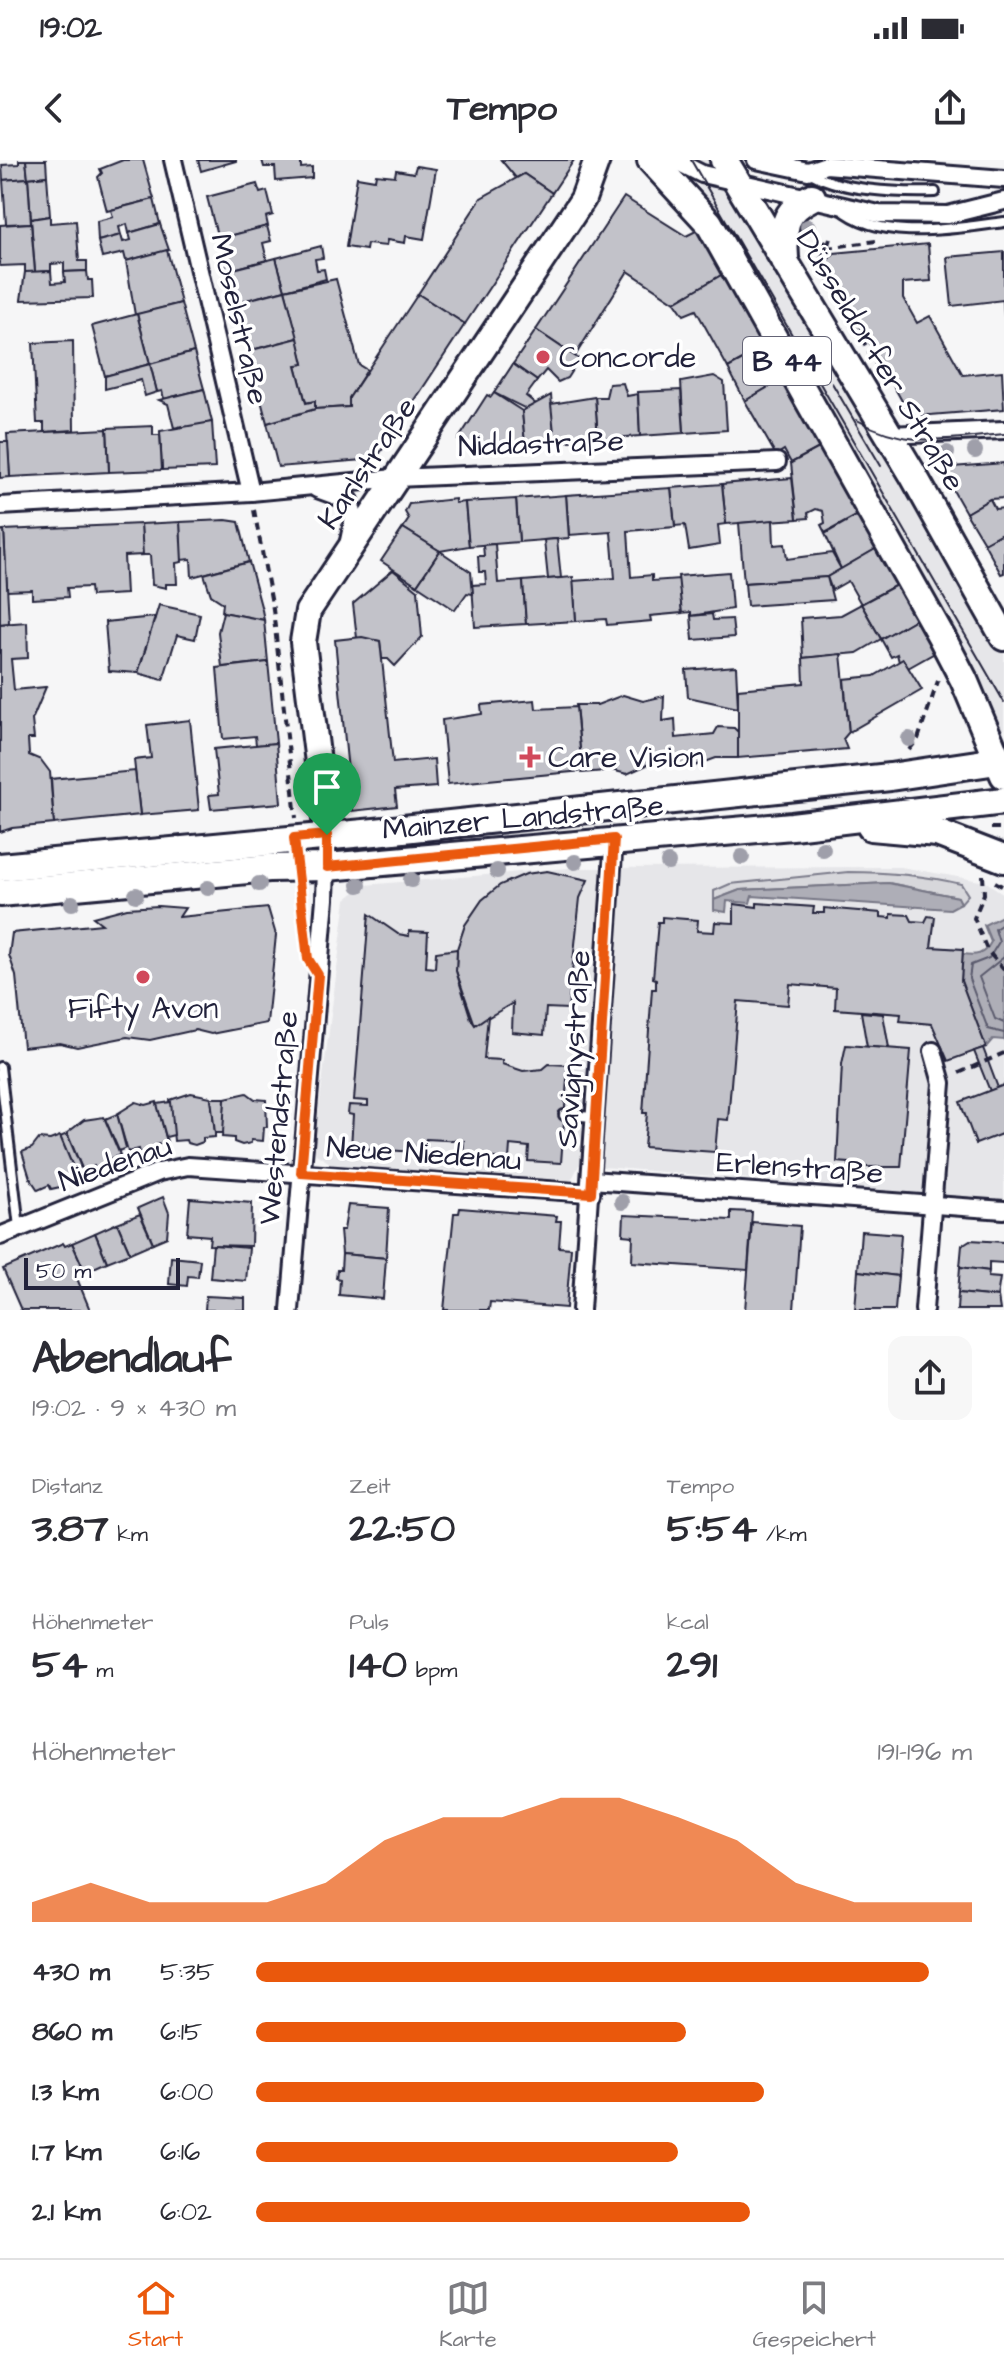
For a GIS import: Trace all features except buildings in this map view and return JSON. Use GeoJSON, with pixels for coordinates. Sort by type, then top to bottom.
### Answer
{"type":"FeatureCollection","features":[{"type":"Feature","properties":{"kind":"main road","name":"Karlstraße"},"geometry":{"type":"LineString","coordinates":[[327,835],[303,628],[308,611],[583,199],[597,160]]}},
{"type":"Feature","properties":{"kind":"main road","name":"B 44"},"geometry":{"type":"LineString","coordinates":[[651,160],[709,223],[941,636],[1003,765]]}},
{"type":"Feature","properties":{"kind":"main road","name":"Düsseldorfer Straße"},"geometry":{"type":"LineString","coordinates":[[730,171],[785,258],[1004,637]]}},
{"type":"Feature","properties":{"kind":"main road"},"geometry":{"type":"LineString","coordinates":[[785,258],[785,219],[790,211],[822,200]]}},
{"type":"Feature","properties":{"kind":"main road","name":"Mainzer Landstraße"},"geometry":{"type":"LineString","coordinates":[[0,867],[1003,765]]}},
{"type":"Feature","properties":{"kind":"main road","name":"Mainzer Landstraße"},"geometry":{"type":"LineString","coordinates":[[0,893],[792,826],[1004,801]]}},
{"type":"Feature","properties":{"kind":"main road"},"geometry":{"type":"LineString","coordinates":[[792,826],[914,829],[961,840],[1004,859]]}},
{"type":"Feature","properties":{"kind":"street","name":"Moselstraße"},"geometry":{"type":"LineString","coordinates":[[173,160],[251,492]]}},
{"type":"Feature","properties":{"kind":"street"},"geometry":{"type":"LineString","coordinates":[[674,160],[702,174],[730,171],[879,214],[906,216],[964,211],[1004,200]]}},
{"type":"Feature","properties":{"kind":"street"},"geometry":{"type":"LineString","coordinates":[[756,160],[808,171],[826,165],[1003,179],[997,195],[1004,200]]}},
{"type":"Feature","properties":{"kind":"street"},"geometry":{"type":"LineString","coordinates":[[964,211],[976,199],[976,188],[968,178]]}},
{"type":"Feature","properties":{"kind":"street"},"geometry":{"type":"LineString","coordinates":[[888,435],[1004,430]]}},
{"type":"Feature","properties":{"kind":"street","name":"Niddastraße"},"geometry":{"type":"LineString","coordinates":[[0,506],[251,492],[395,478],[777,462]]}},
{"type":"Feature","properties":{"kind":"street","name":"Niddastraße"},"geometry":{"type":"LineString","coordinates":[[308,486],[350,501],[354,517],[346,551]]}},
{"type":"Feature","properties":{"kind":"street","name":"Westendstraße"},"geometry":{"type":"LineString","coordinates":[[290,1310],[327,867],[327,835]]}},
{"type":"Feature","properties":{"kind":"street","name":"Savignystraße"},"geometry":{"type":"LineString","coordinates":[[581,1310],[614,839]]}},
{"type":"Feature","properties":{"kind":"street"},"geometry":{"type":"LineString","coordinates":[[924,1310],[942,1083],[933,1051]]}},
{"type":"Feature","properties":{"kind":"street","name":"Niedenau"},"geometry":{"type":"LineString","coordinates":[[0,1236],[173,1167],[301,1173]]}},
{"type":"Feature","properties":{"kind":"street","name":"Neue Niedenau"},"geometry":{"type":"LineString","coordinates":[[301,1173],[591,1187]]}},
{"type":"Feature","properties":{"kind":"street","name":"Erlenstraße"},"geometry":{"type":"LineString","coordinates":[[591,1187],[762,1192],[1004,1210]]}},
{"type":"Feature","properties":{"kind":"lane"},"geometry":{"type":"LineString","coordinates":[[808,171],[820,180],[863,187],[935,192]]}},
{"type":"Feature","properties":{"kind":"lane"},"geometry":{"type":"LineString","coordinates":[[822,200],[852,218],[884,226],[950,228],[1004,222]]}},
{"type":"Feature","properties":{"kind":"lane"},"geometry":{"type":"LineString","coordinates":[[0,1067],[19,1227]]}},
{"type":"Feature","properties":{"kind":"lane"},"geometry":{"type":"LineString","coordinates":[[564,1115],[595,1117]]}},
{"type":"Feature","properties":{"kind":"path"},"geometry":{"type":"LineString","coordinates":[[824,240],[827,248],[819,262],[880,371]]}},
{"type":"Feature","properties":{"kind":"path"},"geometry":{"type":"LineString","coordinates":[[251,492],[273,609],[296,824]]}},
{"type":"Feature","properties":{"kind":"path"},"geometry":{"type":"LineString","coordinates":[[903,758],[918,739],[943,666]]}},
{"type":"Feature","properties":{"kind":"path"},"geometry":{"type":"LineString","coordinates":[[991,828],[1004,828]]}},
{"type":"Feature","properties":{"kind":"path"},"geometry":{"type":"LineString","coordinates":[[298,867],[305,933]]}},
{"type":"Feature","properties":{"kind":"path"},"geometry":{"type":"LineString","coordinates":[[983,875],[984,894],[974,918],[987,950],[1004,970]]}},
{"type":"Feature","properties":{"kind":"path"},"geometry":{"type":"LineString","coordinates":[[942,1083],[1004,1053]]}},
{"type":"Feature","properties":{"kind":"shaded area"},"geometry":{"type":"Polygon","coordinates":[[[684,160],[713,160],[848,395],[908,483],[1004,652],[1004,743],[768,308],[684,160]]]}},
{"type":"Feature","properties":{"kind":"shaded area"},"geometry":{"type":"Polygon","coordinates":[[[901,867],[986,882],[1004,894],[1004,1200],[579,1165],[572,1179],[566,1182],[336,1167],[316,1154],[314,1146],[346,899],[364,885],[569,868],[901,867]]]}},
{"type":"Feature","properties":{"kind":"shaded area"},"geometry":{"type":"Polygon","coordinates":[[[848,872],[947,881],[961,884],[968,895],[961,903],[957,897],[889,883],[740,890],[714,900],[714,891],[730,884],[848,872]]]}},
{"type":"Feature","properties":{"kind":"water"},"geometry":{"type":"Polygon","coordinates":[[[888,883],[958,897],[961,903],[950,909],[752,896],[750,903],[727,901],[726,912],[714,910],[714,900],[740,890],[888,883]]]}},
{"type":"Feature","properties":{"kind":"water"},"geometry":{"type":"Polygon","coordinates":[[[1004,915],[1004,1040],[993,1039],[986,1047],[961,981],[963,954],[976,955],[986,950],[991,942],[984,925],[1004,915]]]}},
{"type":"Feature","properties":{"kind":"tram line"},"geometry":{"type":"LineString","coordinates":[[691,160],[1004,702]]}},
{"type":"Feature","properties":{"kind":"tram line"},"geometry":{"type":"LineString","coordinates":[[832,383],[881,466]]}},
{"type":"Feature","properties":{"kind":"tram line"},"geometry":{"type":"LineString","coordinates":[[857,420],[894,435],[929,440],[1004,434]]}},
{"type":"Feature","properties":{"kind":"place","name":"Concorde"},"geometry":{"type":"Point","coordinates":[543,357]}},
{"type":"Feature","properties":{"kind":"place","name":"Care Vision"},"geometry":{"type":"Point","coordinates":[530,757]}},
{"type":"Feature","properties":{"kind":"place","name":"Fifty Avon"},"geometry":{"type":"Point","coordinates":[143,977]}},
{"type":"Feature","properties":{"kind":"route"},"geometry":{"type":"LineString","coordinates":[[327,835],[327,867],[614,839],[614,885],[591,1193],[301,1173],[318,975],[308,959],[294,838],[327,835]]}}]}
